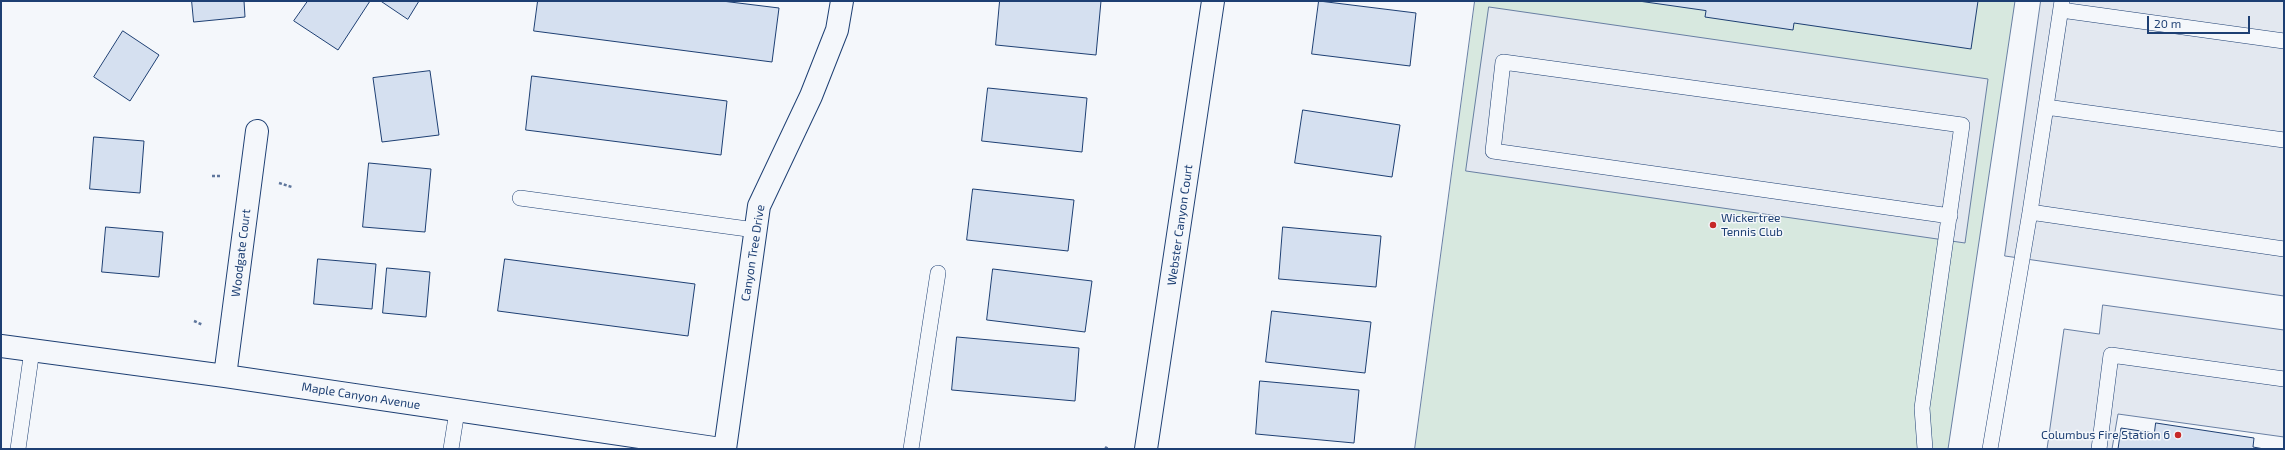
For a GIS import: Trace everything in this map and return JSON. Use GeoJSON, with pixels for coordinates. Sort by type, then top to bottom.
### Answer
{"type":"FeatureCollection","features":[{"type":"Feature","properties":{"kind":"street","name":"Canyon Tree Drive"},"geometry":{"type":"LineString","coordinates":[[725,449],[758,206],[811,96],[837,30],[842,1]]}},
{"type":"Feature","properties":{"kind":"street","name":"Webster Canyon Court"},"geometry":{"type":"LineString","coordinates":[[1146,449],[1213,1]]}},
{"type":"Feature","properties":{"kind":"street","name":"Woodgate Court"},"geometry":{"type":"LineString","coordinates":[[226,376],[257,131]]}},
{"type":"Feature","properties":{"kind":"street","name":"Maple Canyon Avenue"},"geometry":{"type":"LineString","coordinates":[[1,346],[226,376],[721,449]]}},
{"type":"Feature","properties":{"kind":"lane"},"geometry":{"type":"LineString","coordinates":[[1990,449],[2030,212],[2061,5],[2284,41]]}},
{"type":"Feature","properties":{"kind":"lane"},"geometry":{"type":"LineString","coordinates":[[1925,449],[1922,408],[1950,216],[1962,125],[1504,62],[1493,151],[1950,216]]}},
{"type":"Feature","properties":{"kind":"lane"},"geometry":{"type":"LineString","coordinates":[[2046,107],[2284,140]]}},
{"type":"Feature","properties":{"kind":"lane"},"geometry":{"type":"LineString","coordinates":[[520,198],[755,230]]}},
{"type":"Feature","properties":{"kind":"lane"},"geometry":{"type":"LineString","coordinates":[[2030,212],[2284,249]]}},
{"type":"Feature","properties":{"kind":"lane"},"geometry":{"type":"LineString","coordinates":[[911,449],[938,273]]}},
{"type":"Feature","properties":{"kind":"lane"},"geometry":{"type":"LineString","coordinates":[[18,449],[32,350]]}},
{"type":"Feature","properties":{"kind":"lane"},"geometry":{"type":"LineString","coordinates":[[2099,449],[2111,355],[2284,379]]}},
{"type":"Feature","properties":{"kind":"lane"},"geometry":{"type":"LineString","coordinates":[[451,449],[457,411]]}},
{"type":"Feature","properties":{"kind":"path"},"geometry":{"type":"LineString","coordinates":[[194,321],[206,327]]}},
{"type":"Feature","properties":{"kind":"shaded area","name":"Wickertree Tennis Club"},"geometry":{"type":"Polygon","coordinates":[[[1475,1],[2015,1],[1948,449],[1415,449],[1475,1]]]}},
{"type":"Feature","properties":{"kind":"shaded area"},"geometry":{"type":"Polygon","coordinates":[[[2041,1],[2284,1],[2284,296],[2005,256],[2041,1]]]}},
{"type":"Feature","properties":{"kind":"shaded area"},"geometry":{"type":"Polygon","coordinates":[[[1489,7],[1988,79],[1965,243],[1466,171],[1489,7]]]}},
{"type":"Feature","properties":{"kind":"shaded area"},"geometry":{"type":"Polygon","coordinates":[[[2103,305],[2284,330],[2284,437],[2118,414],[2112,449],[2047,449],[2064,329],[2099,334],[2103,305]]]}},
{"type":"Feature","properties":{"kind":"building"},"geometry":{"type":"Polygon","coordinates":[[[192,1],[244,1],[245,17],[194,22],[192,1]]]}},
{"type":"Feature","properties":{"kind":"building"},"geometry":{"type":"Polygon","coordinates":[[[308,1],[370,1],[338,50],[294,21],[308,1]]]}},
{"type":"Feature","properties":{"kind":"building"},"geometry":{"type":"Polygon","coordinates":[[[381,1],[419,1],[408,19],[381,1]]]}},
{"type":"Feature","properties":{"kind":"building"},"geometry":{"type":"Polygon","coordinates":[[[538,1],[722,1],[779,8],[772,62],[534,31],[538,1]]]}},
{"type":"Feature","properties":{"kind":"building"},"geometry":{"type":"Polygon","coordinates":[[[1000,1],[1101,1],[1096,55],[996,45],[1000,1]]]}},
{"type":"Feature","properties":{"kind":"building"},"geometry":{"type":"Polygon","coordinates":[[[1319,1],[1416,13],[1410,66],[1312,54],[1319,1]]]}},
{"type":"Feature","properties":{"kind":"building"},"geometry":{"type":"Polygon","coordinates":[[[1639,1],[1978,1],[1971,49],[1794,23],[1793,30],[1705,17],[1706,11],[1639,1]]]}},
{"type":"Feature","properties":{"kind":"building"},"geometry":{"type":"Polygon","coordinates":[[[123,31],[159,55],[130,101],[94,77],[123,31]]]}},
{"type":"Feature","properties":{"kind":"building"},"geometry":{"type":"Polygon","coordinates":[[[430,71],[439,135],[382,142],[373,78],[430,71]]]}},
{"type":"Feature","properties":{"kind":"building"},"geometry":{"type":"Polygon","coordinates":[[[532,76],[727,101],[721,155],[526,130],[532,76]]]}},
{"type":"Feature","properties":{"kind":"building"},"geometry":{"type":"Polygon","coordinates":[[[988,88],[1087,98],[1082,152],[982,141],[988,88]]]}},
{"type":"Feature","properties":{"kind":"building"},"geometry":{"type":"Polygon","coordinates":[[[1303,110],[1400,125],[1392,177],[1295,163],[1303,110]]]}},
{"type":"Feature","properties":{"kind":"building"},"geometry":{"type":"Polygon","coordinates":[[[94,137],[144,141],[140,193],[90,189],[94,137]]]}},
{"type":"Feature","properties":{"kind":"building"},"geometry":{"type":"Polygon","coordinates":[[[369,163],[431,169],[425,232],[363,227],[369,163]]]}},
{"type":"Feature","properties":{"kind":"building"},"geometry":{"type":"Polygon","coordinates":[[[973,189],[1074,200],[1068,251],[967,240],[973,189]]]}},
{"type":"Feature","properties":{"kind":"building"},"geometry":{"type":"Polygon","coordinates":[[[106,227],[163,232],[159,277],[102,272],[106,227]]]}},
{"type":"Feature","properties":{"kind":"building"},"geometry":{"type":"Polygon","coordinates":[[[1283,227],[1381,236],[1376,287],[1279,279],[1283,227]]]}},
{"type":"Feature","properties":{"kind":"building"},"geometry":{"type":"Polygon","coordinates":[[[318,259],[376,264],[372,309],[314,304],[318,259]]]}},
{"type":"Feature","properties":{"kind":"building"},"geometry":{"type":"Polygon","coordinates":[[[505,259],[695,284],[688,336],[498,311],[505,259]]]}},
{"type":"Feature","properties":{"kind":"building"},"geometry":{"type":"Polygon","coordinates":[[[387,268],[430,272],[426,317],[383,313],[387,268]]]}},
{"type":"Feature","properties":{"kind":"building"},"geometry":{"type":"Polygon","coordinates":[[[993,269],[1092,281],[1085,332],[987,320],[993,269]]]}},
{"type":"Feature","properties":{"kind":"building"},"geometry":{"type":"Polygon","coordinates":[[[1272,311],[1371,322],[1365,373],[1266,362],[1272,311]]]}},
{"type":"Feature","properties":{"kind":"building"},"geometry":{"type":"Polygon","coordinates":[[[957,337],[1079,348],[1075,401],[952,390],[957,337]]]}},
{"type":"Feature","properties":{"kind":"building"},"geometry":{"type":"Polygon","coordinates":[[[1260,381],[1359,390],[1354,443],[1256,434],[1260,381]]]}},
{"type":"Feature","properties":{"kind":"building","name":"Columbus Fire Station 6"},"geometry":{"type":"Polygon","coordinates":[[[2156,423],[2254,438],[2253,447],[2264,449],[2118,449],[2121,428],[2154,433],[2156,423]]]}},
{"type":"Feature","properties":{"kind":"place","name":"Wickertree Tennis Club"},"geometry":{"type":"Point","coordinates":[1713,225]}},
{"type":"Feature","properties":{"kind":"place","name":"Columbus Fire Station 6"},"geometry":{"type":"Point","coordinates":[2178,435]}}]}
